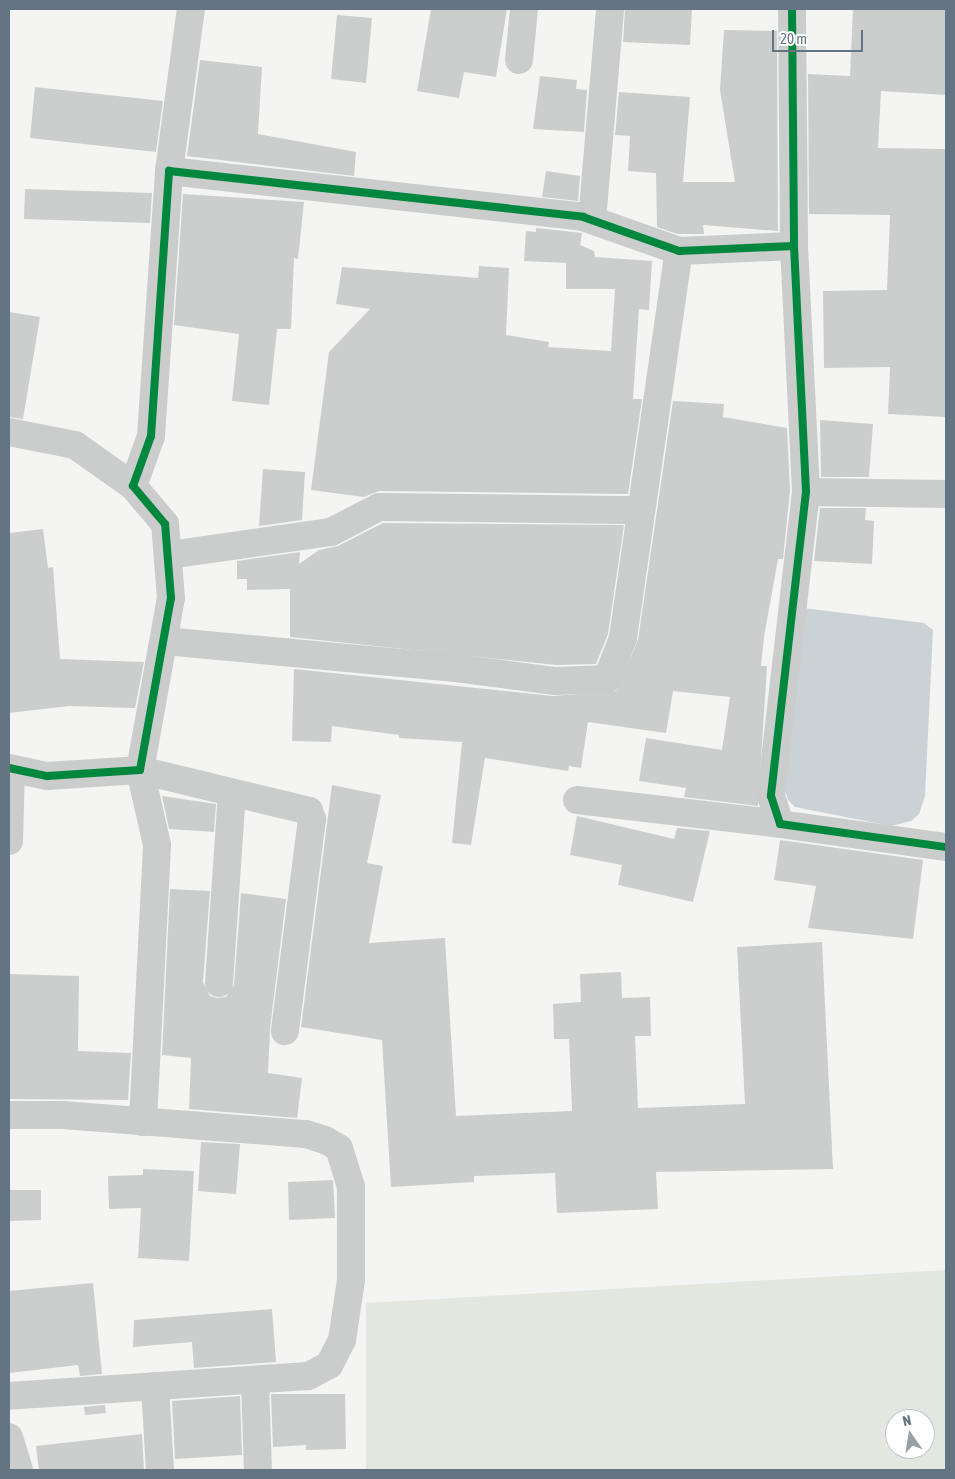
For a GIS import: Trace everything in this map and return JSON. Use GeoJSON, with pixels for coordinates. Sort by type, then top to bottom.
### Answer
{"type":"FeatureCollection","features":[{"type":"Feature","properties":{"kind":"street"},"geometry":{"type":"LineString","coordinates":[[133,486],[151,436],[169,172],[191,9]]}},
{"type":"Feature","properties":{"kind":"street"},"geometry":{"type":"LineString","coordinates":[[519,60],[524,9]]}},
{"type":"Feature","properties":{"kind":"street"},"geometry":{"type":"LineString","coordinates":[[592,220],[610,9]]}},
{"type":"Feature","properties":{"kind":"street"},"geometry":{"type":"LineString","coordinates":[[780,824],[771,796],[806,492],[794,246],[792,9]]}},
{"type":"Feature","properties":{"kind":"street"},"geometry":{"type":"LineString","coordinates":[[169,172],[592,220],[679,251],[794,246]]}},
{"type":"Feature","properties":{"kind":"street"},"geometry":{"type":"LineString","coordinates":[[164,641],[456,668],[554,681],[607,679],[623,638],[679,251]]}},
{"type":"Feature","properties":{"kind":"street"},"geometry":{"type":"LineString","coordinates":[[9,432],[75,445],[133,486],[165,524],[171,598],[140,770],[157,845],[143,1122]]}},
{"type":"Feature","properties":{"kind":"street"},"geometry":{"type":"LineString","coordinates":[[806,492],[946,494]]}},
{"type":"Feature","properties":{"kind":"street"},"geometry":{"type":"LineString","coordinates":[[169,555],[331,532],[379,507],[642,510]]}},
{"type":"Feature","properties":{"kind":"street"},"geometry":{"type":"LineString","coordinates":[[9,841],[10,769],[47,776],[140,770],[302,808],[312,819],[285,1031]]}},
{"type":"Feature","properties":{"kind":"street"},"geometry":{"type":"LineString","coordinates":[[219,983],[232,792]]}},
{"type":"Feature","properties":{"kind":"street"},"geometry":{"type":"LineString","coordinates":[[577,800],[780,824],[946,847]]}},
{"type":"Feature","properties":{"kind":"street"},"geometry":{"type":"LineString","coordinates":[[9,1115],[143,1122],[306,1134],[339,1148],[346,1164],[351,1187],[351,1280],[342,1340],[329,1365],[308,1376],[9,1396]]}},
{"type":"Feature","properties":{"kind":"street"},"geometry":{"type":"LineString","coordinates":[[255,1381],[258,1470]]}},
{"type":"Feature","properties":{"kind":"street"},"geometry":{"type":"LineString","coordinates":[[155,1386],[160,1470]]}},
{"type":"Feature","properties":{"kind":"street"},"geometry":{"type":"LineString","coordinates":[[9,1437],[19,1470]]}},
{"type":"Feature","properties":{"kind":"shaded area"},"geometry":{"type":"Polygon","coordinates":[[[803,608],[924,623],[933,630],[925,796],[919,814],[911,821],[891,826],[795,807],[788,800],[785,791],[803,608]]]}},
{"type":"Feature","properties":{"kind":"shaded area"},"geometry":{"type":"Polygon","coordinates":[[[946,1270],[946,1470],[366,1470],[366,1303],[946,1270]]]}},
{"type":"Feature","properties":{"kind":"building"},"geometry":{"type":"Polygon","coordinates":[[[431,9],[507,9],[496,77],[464,72],[459,98],[417,91],[431,9]]]}},
{"type":"Feature","properties":{"kind":"building"},"geometry":{"type":"Polygon","coordinates":[[[625,9],[692,9],[690,45],[623,42],[625,9]]]}},
{"type":"Feature","properties":{"kind":"building"},"geometry":{"type":"Polygon","coordinates":[[[853,9],[946,9],[946,95],[881,91],[878,148],[946,149],[946,417],[888,414],[890,367],[824,368],[823,291],[887,290],[890,215],[809,214],[808,74],[850,76],[853,9]]]}},
{"type":"Feature","properties":{"kind":"building"},"geometry":{"type":"Polygon","coordinates":[[[337,15],[372,18],[366,83],[331,79],[337,15]]]}},
{"type":"Feature","properties":{"kind":"building"},"geometry":{"type":"Polygon","coordinates":[[[724,30],[777,31],[778,231],[703,225],[704,234],[677,234],[657,227],[656,173],[628,171],[630,136],[615,135],[619,92],[690,97],[683,182],[735,182],[720,90],[724,30]]]}},
{"type":"Feature","properties":{"kind":"building"},"geometry":{"type":"Polygon","coordinates":[[[200,60],[262,67],[258,134],[356,152],[354,176],[187,156],[200,60]]]}},
{"type":"Feature","properties":{"kind":"building"},"geometry":{"type":"Polygon","coordinates":[[[540,76],[577,80],[576,89],[587,90],[584,132],[533,129],[540,76]]]}},
{"type":"Feature","properties":{"kind":"building"},"geometry":{"type":"Polygon","coordinates":[[[35,87],[163,101],[156,152],[30,138],[35,87]]]}},
{"type":"Feature","properties":{"kind":"building"},"geometry":{"type":"Polygon","coordinates":[[[546,171],[580,176],[578,201],[542,197],[546,171]]]}},
{"type":"Feature","properties":{"kind":"building"},"geometry":{"type":"Polygon","coordinates":[[[25,189],[152,193],[150,223],[24,219],[25,189]]]}},
{"type":"Feature","properties":{"kind":"building"},"geometry":{"type":"Polygon","coordinates":[[[183,194],[304,202],[298,259],[294,258],[291,329],[277,329],[269,405],[232,401],[239,334],[174,325],[183,194]]]}},
{"type":"Feature","properties":{"kind":"building"},"geometry":{"type":"Polygon","coordinates":[[[536,228],[582,233],[580,245],[594,251],[595,257],[652,261],[649,310],[639,309],[633,399],[642,399],[628,494],[379,491],[364,497],[311,490],[329,352],[370,309],[336,304],[342,267],[478,278],[479,266],[509,268],[506,335],[549,342],[548,347],[611,351],[615,289],[566,289],[566,263],[524,261],[526,231],[536,232],[536,228]]]}},
{"type":"Feature","properties":{"kind":"building"},"geometry":{"type":"Polygon","coordinates":[[[9,312],[40,317],[23,419],[9,417],[9,312]]]}},
{"type":"Feature","properties":{"kind":"building"},"geometry":{"type":"Polygon","coordinates":[[[673,401],[724,404],[723,417],[787,428],[790,491],[783,559],[778,559],[764,637],[761,666],[767,666],[758,806],[684,797],[686,788],[639,781],[646,738],[722,750],[730,697],[673,691],[666,733],[588,722],[581,768],[569,766],[568,771],[485,758],[471,845],[452,843],[462,742],[399,738],[399,735],[332,726],[331,742],[292,741],[294,669],[553,696],[616,691],[638,640],[673,401]]]}},
{"type":"Feature","properties":{"kind":"building"},"geometry":{"type":"Polygon","coordinates":[[[820,420],[873,424],[869,477],[821,477],[820,420]]]}},
{"type":"Feature","properties":{"kind":"building"},"geometry":{"type":"Polygon","coordinates":[[[263,469],[305,472],[302,520],[259,526],[263,469]]]}},
{"type":"Feature","properties":{"kind":"building"},"geometry":{"type":"Polygon","coordinates":[[[820,508],[866,508],[865,520],[874,521],[872,564],[814,561],[820,508]]]}},
{"type":"Feature","properties":{"kind":"building"},"geometry":{"type":"Polygon","coordinates":[[[383,523],[624,525],[608,634],[596,664],[556,665],[290,637],[290,589],[247,590],[247,579],[237,579],[237,561],[300,552],[299,564],[319,550],[338,546],[383,523]]]}},
{"type":"Feature","properties":{"kind":"building"},"geometry":{"type":"Polygon","coordinates":[[[43,529],[48,568],[53,567],[60,659],[144,662],[135,708],[69,706],[9,713],[9,533],[43,529]]]}},
{"type":"Feature","properties":{"kind":"building"},"geometry":{"type":"Polygon","coordinates":[[[332,785],[381,795],[367,863],[383,866],[369,943],[445,938],[456,1116],[572,1111],[569,1039],[554,1039],[553,1004],[581,1002],[580,974],[621,972],[622,998],[650,997],[651,1036],[635,1036],[638,1108],[745,1104],[737,947],[822,942],[833,1169],[656,1172],[658,1209],[557,1213],[555,1173],[474,1176],[474,1182],[391,1187],[382,1040],[301,1027],[332,785]]]}},
{"type":"Feature","properties":{"kind":"building"},"geometry":{"type":"Polygon","coordinates":[[[162,796],[216,804],[214,832],[169,829],[162,796]]]}},
{"type":"Feature","properties":{"kind":"building"},"geometry":{"type":"Polygon","coordinates":[[[577,816],[674,839],[677,828],[710,831],[693,902],[618,885],[622,865],[570,855],[577,816]]]}},
{"type":"Feature","properties":{"kind":"building"},"geometry":{"type":"Polygon","coordinates":[[[780,840],[923,860],[913,939],[808,928],[816,886],[774,880],[780,840]]]}},
{"type":"Feature","properties":{"kind":"building"},"geometry":{"type":"Polygon","coordinates":[[[170,889],[210,891],[203,982],[210,996],[217,998],[226,997],[234,985],[241,893],[286,899],[270,1029],[268,1073],[302,1078],[297,1118],[189,1109],[191,1058],[162,1055],[170,889]]]}},
{"type":"Feature","properties":{"kind":"building"},"geometry":{"type":"Polygon","coordinates":[[[9,974],[79,976],[78,1051],[131,1053],[128,1100],[9,1099],[9,974]]]}},
{"type":"Feature","properties":{"kind":"building"},"geometry":{"type":"Polygon","coordinates":[[[201,1142],[240,1144],[236,1194],[198,1191],[201,1142]]]}},
{"type":"Feature","properties":{"kind":"building"},"geometry":{"type":"Polygon","coordinates":[[[143,1169],[194,1171],[189,1261],[138,1258],[141,1208],[109,1209],[108,1176],[143,1175],[143,1169]]]}},
{"type":"Feature","properties":{"kind":"building"},"geometry":{"type":"Polygon","coordinates":[[[333,1180],[335,1218],[289,1220],[288,1182],[333,1180]]]}},
{"type":"Feature","properties":{"kind":"building"},"geometry":{"type":"Polygon","coordinates":[[[9,1190],[41,1190],[41,1220],[9,1221],[9,1190]]]}},
{"type":"Feature","properties":{"kind":"building"},"geometry":{"type":"Polygon","coordinates":[[[93,1283],[102,1374],[80,1376],[78,1365],[9,1373],[9,1291],[93,1283]]]}},
{"type":"Feature","properties":{"kind":"building"},"geometry":{"type":"Polygon","coordinates":[[[272,1309],[276,1362],[194,1368],[192,1342],[133,1347],[134,1320],[272,1309]]]}},
{"type":"Feature","properties":{"kind":"building"},"geometry":{"type":"Polygon","coordinates":[[[271,1394],[345,1394],[346,1449],[306,1450],[306,1445],[273,1447],[271,1394]]]}},
{"type":"Feature","properties":{"kind":"building"},"geometry":{"type":"Polygon","coordinates":[[[240,1396],[242,1455],[175,1459],[172,1401],[240,1396]]]}},
{"type":"Feature","properties":{"kind":"building"},"geometry":{"type":"Polygon","coordinates":[[[105,1405],[106,1413],[85,1415],[84,1407],[105,1405]]]}},
{"type":"Feature","properties":{"kind":"building"},"geometry":{"type":"Polygon","coordinates":[[[142,1434],[144,1470],[39,1470],[36,1446],[142,1434]]]}},
{"type":"Feature","properties":{"kind":"cycle path"},"geometry":{"type":"LineString","coordinates":[[792,9],[794,246],[806,492],[771,796],[780,824],[946,847]]}},
{"type":"Feature","properties":{"kind":"cycle path"},"geometry":{"type":"LineString","coordinates":[[9,768],[47,776],[140,770],[171,598],[165,524],[133,486],[151,436],[169,171],[583,217],[679,251],[794,246]]}}]}
